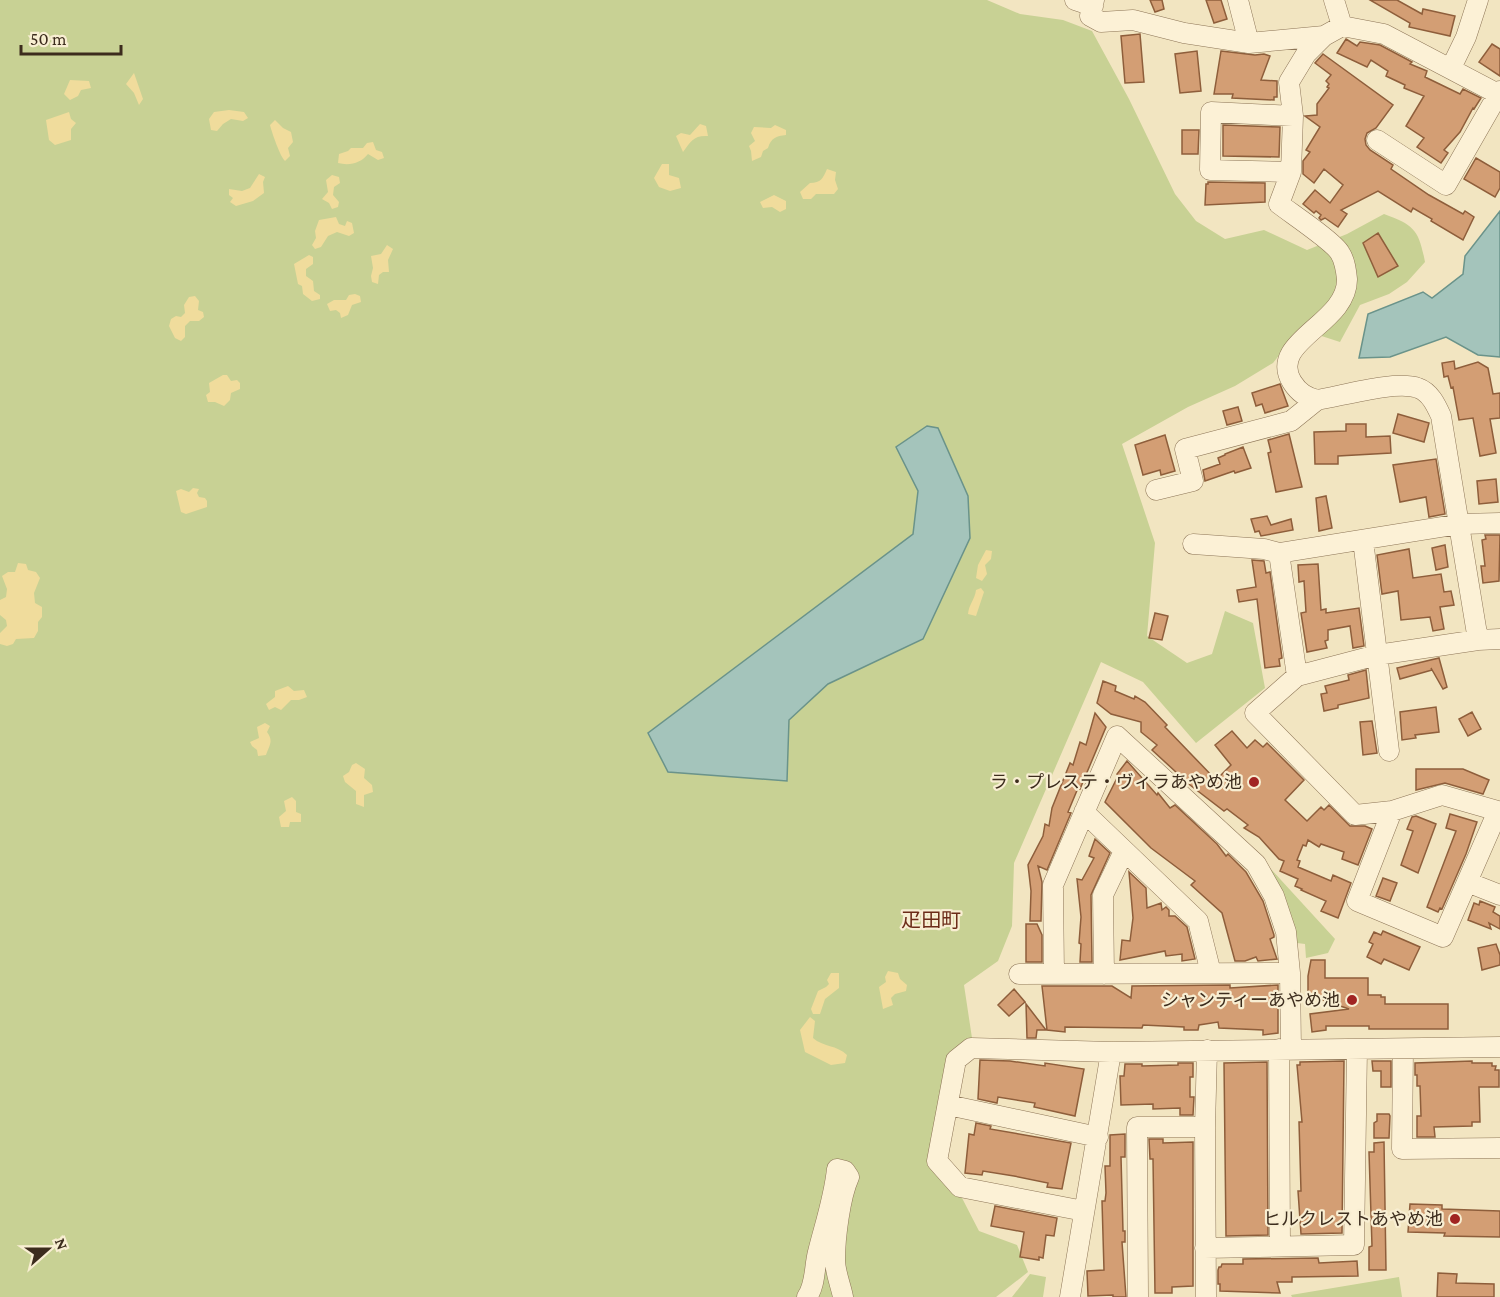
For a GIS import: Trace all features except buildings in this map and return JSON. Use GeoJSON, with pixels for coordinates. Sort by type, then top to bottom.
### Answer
{"type":"FeatureCollection","features":[{"type":"Feature","properties":{"kind":"street"},"geometry":{"type":"LineString","coordinates":[[1238,0],[1249,44]]}},
{"type":"Feature","properties":{"kind":"street"},"geometry":{"type":"LineString","coordinates":[[1334,0],[1342,26]]}},
{"type":"Feature","properties":{"kind":"street"},"geometry":{"type":"LineString","coordinates":[[1451,68],[1466,37],[1478,0]]}},
{"type":"Feature","properties":{"kind":"street"},"geometry":{"type":"LineString","coordinates":[[1087,2],[1090,16],[1101,22],[1133,20],[1184,33],[1249,44],[1324,36]]}},
{"type":"Feature","properties":{"kind":"street"},"geometry":{"type":"LineString","coordinates":[[1377,140],[1446,184],[1499,93],[1384,34],[1342,26],[1324,36],[1306,54],[1289,82],[1293,116],[1291,172],[1280,204],[1340,251],[1346,269],[1347,291],[1334,311],[1291,351],[1286,363],[1288,376],[1296,389],[1306,397],[1317,400],[1402,384],[1420,388],[1434,400],[1441,416],[1478,640]]}},
{"type":"Feature","properties":{"kind":"street"},"geometry":{"type":"LineString","coordinates":[[1291,172],[1210,170],[1211,112],[1293,116]]}},
{"type":"Feature","properties":{"kind":"street"},"geometry":{"type":"LineString","coordinates":[[1156,490],[1193,481],[1185,449],[1291,421],[1317,400]]}},
{"type":"Feature","properties":{"kind":"street"},"geometry":{"type":"LineString","coordinates":[[1193,544],[1264,549],[1279,554],[1460,524],[1500,523]]}},
{"type":"Feature","properties":{"kind":"street"},"geometry":{"type":"LineString","coordinates":[[1363,540],[1389,751]]}},
{"type":"Feature","properties":{"kind":"street"},"geometry":{"type":"LineString","coordinates":[[1279,554],[1297,676]]}},
{"type":"Feature","properties":{"kind":"street"},"geometry":{"type":"LineString","coordinates":[[1392,812],[1357,901],[1443,937],[1499,811],[1442,795],[1392,812],[1355,815],[1255,712],[1297,676],[1377,655],[1478,640],[1500,639]]}},
{"type":"Feature","properties":{"kind":"street"},"geometry":{"type":"LineString","coordinates":[[1054,974],[1053,885],[1117,736],[1256,864],[1274,896],[1286,932],[1290,973],[1285,1049],[1280,1245]]}},
{"type":"Feature","properties":{"kind":"street"},"geometry":{"type":"LineString","coordinates":[[1084,812],[1198,921],[1211,974]]}},
{"type":"Feature","properties":{"kind":"street"},"geometry":{"type":"LineString","coordinates":[[1104,974],[1103,895],[1124,851]]}},
{"type":"Feature","properties":{"kind":"street"},"geometry":{"type":"LineString","coordinates":[[1467,882],[1500,896]]}},
{"type":"Feature","properties":{"kind":"street"},"geometry":{"type":"LineString","coordinates":[[1019,974],[1290,973]]}},
{"type":"Feature","properties":{"kind":"street"},"geometry":{"type":"LineString","coordinates":[[1084,1211],[960,1187],[937,1161],[956,1060],[971,1048],[1111,1052],[1500,1047]]}},
{"type":"Feature","properties":{"kind":"street"},"geometry":{"type":"LineString","coordinates":[[1205,1248],[1354,1245],[1357,1049]]}},
{"type":"Feature","properties":{"kind":"street"},"geometry":{"type":"LineString","coordinates":[[1403,1049],[1402,1149],[1500,1148]]}},
{"type":"Feature","properties":{"kind":"street"},"geometry":{"type":"LineString","coordinates":[[1206,1297],[1207,1050]]}},
{"type":"Feature","properties":{"kind":"street"},"geometry":{"type":"LineString","coordinates":[[1070,1297],[1111,1052]]}},
{"type":"Feature","properties":{"kind":"street"},"geometry":{"type":"LineString","coordinates":[[948,1105],[1098,1137]]}},
{"type":"Feature","properties":{"kind":"street"},"geometry":{"type":"LineString","coordinates":[[1138,1297],[1137,1126],[1205,1127]]}},
{"type":"Feature","properties":{"kind":"street"},"geometry":{"type":"LineString","coordinates":[[807,1297],[813,1288],[818,1253],[833,1200],[837,1169],[845,1171],[849,1177],[841,1207],[834,1263],[843,1297]]}},
{"type":"Feature","properties":{"kind":"green space"},"geometry":{"type":"Polygon","coordinates":[[[0,0],[987,0],[1020,14],[1063,20],[1092,31],[1129,99],[1175,194],[1196,221],[1225,239],[1264,230],[1307,250],[1347,234],[1384,214],[1403,222],[1414,230],[1418,236],[1425,262],[1407,282],[1389,294],[1360,305],[1340,342],[1300,329],[1273,363],[1235,386],[1188,407],[1122,444],[1155,543],[1147,636],[1187,663],[1212,654],[1225,611],[1253,623],[1265,688],[1196,743],[1143,682],[1101,662],[1014,863],[1012,926],[998,961],[964,985],[972,1038],[928,1157],[962,1198],[979,1231],[1017,1245],[1028,1272],[996,1297],[0,1297],[0,0]],[[1378,234],[1363,244],[1379,277],[1397,265],[1378,234]]]}},
{"type":"Feature","properties":{"kind":"green space"},"geometry":{"type":"Polygon","coordinates":[[[1270,868],[1335,939],[1328,953],[1306,958],[1305,944],[1297,943],[1286,902],[1270,868]]]}},
{"type":"Feature","properties":{"kind":"green space"},"geometry":{"type":"Polygon","coordinates":[[[1030,1274],[1046,1277],[1043,1297],[1012,1297],[1030,1274]]]}},
{"type":"Feature","properties":{"kind":"green space"},"geometry":{"type":"Polygon","coordinates":[[[1399,1277],[1402,1297],[1292,1297],[1291,1295],[1399,1277]]]}},
{"type":"Feature","properties":{"kind":"sand"},"geometry":{"type":"Polygon","coordinates":[[[134,73],[143,99],[139,105],[134,93],[126,84],[134,73]]]}},
{"type":"Feature","properties":{"kind":"sand"},"geometry":{"type":"Polygon","coordinates":[[[70,80],[89,81],[91,88],[81,90],[78,96],[70,100],[64,94],[70,80]]]}},
{"type":"Feature","properties":{"kind":"sand"},"geometry":{"type":"Polygon","coordinates":[[[229,110],[244,112],[248,118],[243,121],[231,119],[217,131],[211,130],[209,119],[214,112],[229,110]]]}},
{"type":"Feature","properties":{"kind":"sand"},"geometry":{"type":"Polygon","coordinates":[[[69,112],[71,119],[76,123],[71,129],[71,140],[55,145],[49,140],[46,120],[69,112]]]}},
{"type":"Feature","properties":{"kind":"sand"},"geometry":{"type":"Polygon","coordinates":[[[275,120],[291,132],[293,142],[288,148],[290,156],[285,161],[270,125],[275,120]]]}},
{"type":"Feature","properties":{"kind":"sand"},"geometry":{"type":"Polygon","coordinates":[[[700,124],[706,126],[708,136],[693,140],[683,152],[676,136],[681,133],[690,135],[700,124]]]}},
{"type":"Feature","properties":{"kind":"sand"},"geometry":{"type":"Polygon","coordinates":[[[775,125],[786,130],[786,135],[774,138],[761,157],[752,161],[749,146],[755,141],[751,133],[754,127],[771,128],[775,125]]]}},
{"type":"Feature","properties":{"kind":"sand"},"geometry":{"type":"Polygon","coordinates":[[[373,142],[376,150],[382,152],[384,158],[378,160],[368,154],[355,163],[338,163],[339,154],[351,148],[363,148],[367,143],[373,142]]]}},
{"type":"Feature","properties":{"kind":"sand"},"geometry":{"type":"Polygon","coordinates":[[[662,164],[669,164],[669,175],[679,178],[681,188],[670,191],[659,187],[654,178],[662,164]]]}},
{"type":"Feature","properties":{"kind":"sand"},"geometry":{"type":"Polygon","coordinates":[[[827,169],[836,172],[835,180],[838,189],[834,194],[816,194],[811,199],[803,199],[800,192],[810,183],[821,179],[827,169]]]}},
{"type":"Feature","properties":{"kind":"sand"},"geometry":{"type":"Polygon","coordinates":[[[259,174],[265,177],[264,193],[253,201],[236,206],[230,202],[233,198],[229,195],[229,189],[242,191],[250,188],[259,174]]]}},
{"type":"Feature","properties":{"kind":"sand"},"geometry":{"type":"Polygon","coordinates":[[[332,175],[339,177],[340,183],[334,187],[333,195],[339,202],[338,207],[332,209],[329,203],[322,199],[328,192],[326,180],[332,175]]]}},
{"type":"Feature","properties":{"kind":"sand"},"geometry":{"type":"Polygon","coordinates":[[[774,195],[786,201],[786,209],[780,212],[772,207],[763,208],[760,202],[774,195]]]}},
{"type":"Feature","properties":{"kind":"sand"},"geometry":{"type":"Polygon","coordinates":[[[336,217],[339,224],[345,226],[347,221],[352,223],[354,233],[349,236],[337,232],[328,236],[321,247],[315,249],[312,245],[316,238],[315,231],[319,220],[336,217]]]}},
{"type":"Feature","properties":{"kind":"sand"},"geometry":{"type":"Polygon","coordinates":[[[387,245],[393,249],[388,260],[389,272],[379,275],[378,284],[372,282],[371,256],[381,254],[387,245]]]}},
{"type":"Feature","properties":{"kind":"sand"},"geometry":{"type":"Polygon","coordinates":[[[309,255],[313,257],[313,264],[306,269],[306,276],[313,281],[314,291],[320,295],[320,299],[312,301],[303,294],[302,286],[298,284],[294,264],[309,255]]]}},
{"type":"Feature","properties":{"kind":"sand"},"geometry":{"type":"Polygon","coordinates":[[[349,295],[360,296],[361,302],[352,305],[348,315],[341,318],[340,313],[336,310],[330,311],[327,304],[334,300],[346,300],[349,295]]]}},
{"type":"Feature","properties":{"kind":"sand"},"geometry":{"type":"Polygon","coordinates":[[[195,296],[199,301],[198,310],[203,312],[204,317],[199,321],[190,321],[185,326],[185,337],[181,341],[175,338],[169,326],[171,319],[176,316],[181,317],[185,313],[184,305],[189,297],[195,296]]]}},
{"type":"Feature","properties":{"kind":"sand"},"geometry":{"type":"Polygon","coordinates":[[[227,375],[231,381],[237,380],[240,383],[240,389],[231,393],[230,400],[224,406],[208,402],[206,395],[210,392],[209,383],[227,375]]]}},
{"type":"Feature","properties":{"kind":"sand"},"geometry":{"type":"Polygon","coordinates":[[[193,488],[199,489],[197,493],[199,497],[205,498],[207,507],[186,514],[181,512],[176,491],[181,489],[189,492],[193,488]]]}},
{"type":"Feature","properties":{"kind":"sand"},"geometry":{"type":"Polygon","coordinates":[[[986,550],[992,551],[991,559],[985,565],[987,574],[982,581],[976,578],[978,565],[986,550]]]}},
{"type":"Feature","properties":{"kind":"sand"},"geometry":{"type":"Polygon","coordinates":[[[18,563],[26,564],[28,570],[36,572],[40,578],[34,593],[35,603],[42,607],[42,617],[38,622],[38,631],[34,638],[16,639],[13,644],[7,646],[0,644],[0,633],[7,626],[6,620],[0,615],[0,600],[6,597],[7,589],[2,576],[8,572],[15,572],[18,563]]]}},
{"type":"Feature","properties":{"kind":"sand"},"geometry":{"type":"Polygon","coordinates":[[[981,588],[984,592],[976,616],[968,614],[976,590],[981,588]]]}},
{"type":"Feature","properties":{"kind":"sand"},"geometry":{"type":"Polygon","coordinates":[[[288,686],[294,691],[304,690],[307,697],[291,700],[281,710],[275,707],[269,710],[266,704],[275,697],[275,691],[288,686]]]}},
{"type":"Feature","properties":{"kind":"sand"},"geometry":{"type":"Polygon","coordinates":[[[265,723],[270,726],[267,732],[270,744],[266,755],[258,756],[257,750],[250,742],[259,738],[257,727],[265,723]]]}},
{"type":"Feature","properties":{"kind":"sand"},"geometry":{"type":"Polygon","coordinates":[[[356,763],[365,769],[364,778],[372,785],[373,792],[364,795],[364,807],[356,804],[356,791],[345,782],[343,776],[356,763]]]}},
{"type":"Feature","properties":{"kind":"sand"},"geometry":{"type":"Polygon","coordinates":[[[292,797],[296,801],[296,812],[301,814],[301,822],[290,822],[289,827],[281,827],[279,817],[286,811],[284,801],[292,797]]]}},
{"type":"Feature","properties":{"kind":"sand"},"geometry":{"type":"Polygon","coordinates":[[[888,971],[898,973],[900,979],[907,985],[906,991],[895,994],[891,998],[893,1005],[883,1009],[879,987],[886,982],[885,977],[888,971]]]}},
{"type":"Feature","properties":{"kind":"sand"},"geometry":{"type":"Polygon","coordinates":[[[831,973],[839,973],[839,988],[825,999],[820,1014],[813,1014],[811,1009],[818,991],[829,984],[827,980],[831,973]]]}},
{"type":"Feature","properties":{"kind":"sand"},"geometry":{"type":"Polygon","coordinates":[[[810,1017],[815,1021],[813,1038],[847,1055],[845,1063],[831,1065],[805,1052],[800,1030],[810,1017]]]}},
{"type":"Feature","properties":{"kind":"water"},"geometry":{"type":"Polygon","coordinates":[[[1500,211],[1500,357],[1478,355],[1446,337],[1390,357],[1359,358],[1368,314],[1423,292],[1432,298],[1463,274],[1465,256],[1500,211]]]}},
{"type":"Feature","properties":{"kind":"water"},"geometry":{"type":"Polygon","coordinates":[[[927,426],[938,428],[968,496],[970,538],[923,639],[828,684],[789,720],[787,781],[668,772],[648,733],[913,534],[918,491],[896,447],[927,426]]]}},
{"type":"Feature","properties":{"kind":"place","name":"ラ・プレステ・ヴィラあやめ池"},"geometry":{"type":"Point","coordinates":[1254,782]}},
{"type":"Feature","properties":{"kind":"place","name":"シャンティーあやめ池"},"geometry":{"type":"Point","coordinates":[1352,1000]}},
{"type":"Feature","properties":{"kind":"place","name":"ヒルクレストあやめ池"},"geometry":{"type":"Point","coordinates":[1455,1219]}},
{"type":"Feature","properties":{"kind":"district","name":"疋田町"},"geometry":{"type":"Point","coordinates":[931,920]}}]}
